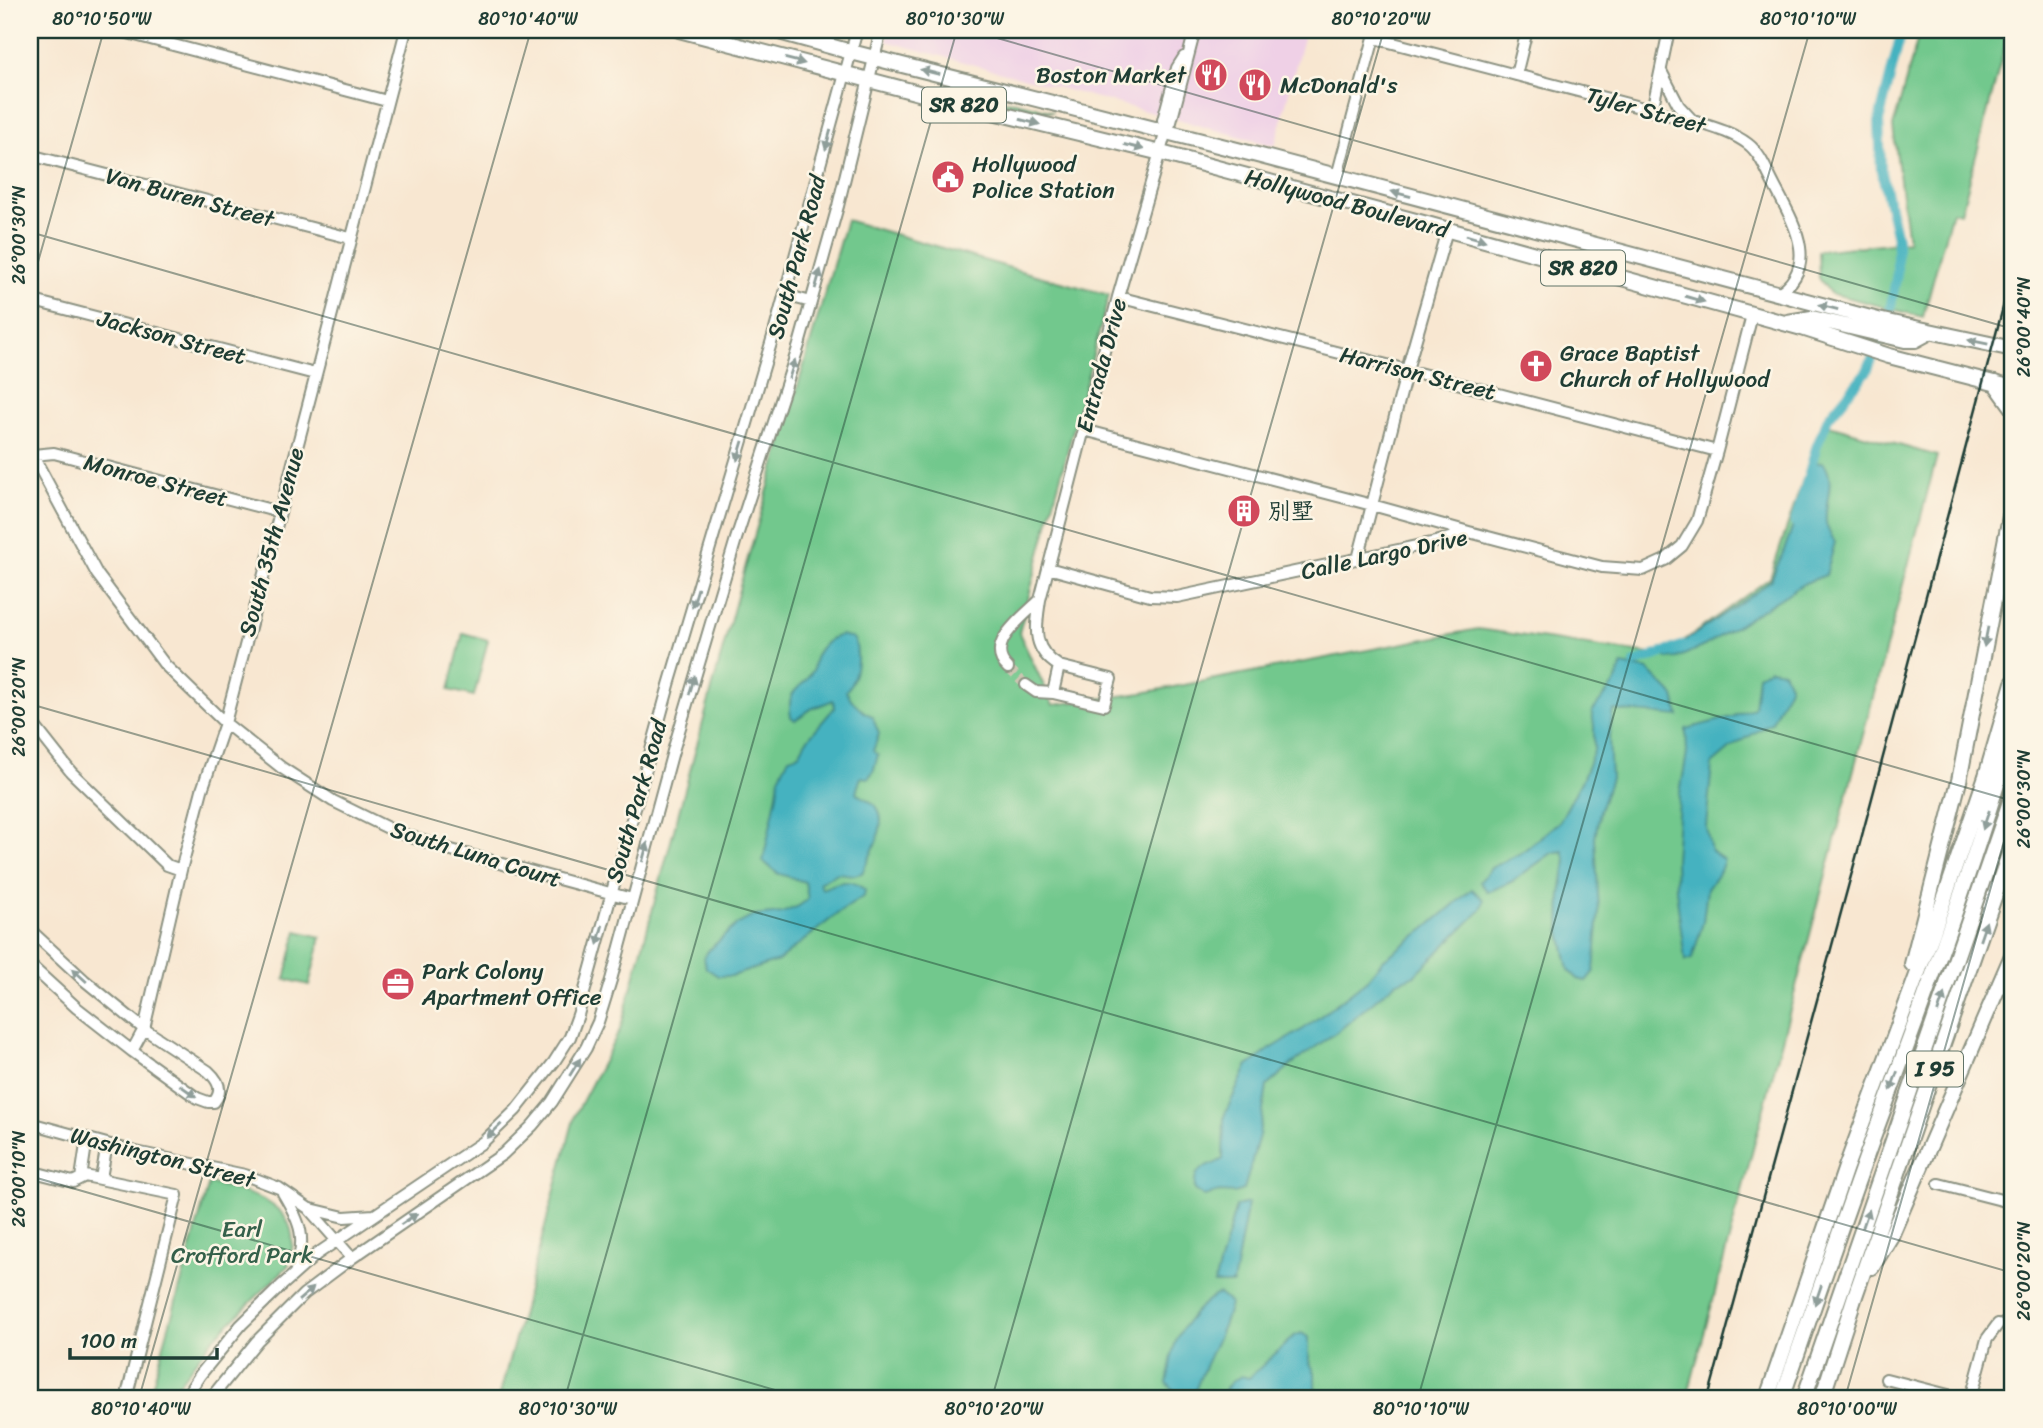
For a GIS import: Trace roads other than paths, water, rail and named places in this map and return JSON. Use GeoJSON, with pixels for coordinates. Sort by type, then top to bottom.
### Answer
{"type":"FeatureCollection","features":[{"type":"Feature","properties":{"kind":"highway","name":"Hollywood Boulevard"},"geometry":{"type":"LineString","coordinates":[[678,30],[1363,207],[1783,323],[1889,356],[2013,388]]}},
{"type":"Feature","properties":{"kind":"highway","name":"Hollywood Boulevard"},"geometry":{"type":"LineString","coordinates":[[772,30],[1337,176],[1777,294],[1884,328],[1928,332],[2012,349]]}},
{"type":"Feature","properties":{"kind":"highway"},"geometry":{"type":"LineString","coordinates":[[1363,207],[1409,212],[1427,201]]}},
{"type":"Feature","properties":{"kind":"highway"},"geometry":{"type":"LineString","coordinates":[[1447,230],[1461,222],[1491,218]]}},
{"type":"Feature","properties":{"kind":"highway"},"geometry":{"type":"LineString","coordinates":[[1783,323],[1812,318],[1884,328]]}},
{"type":"Feature","properties":{"kind":"highway"},"geometry":{"type":"LineString","coordinates":[[1995,383],[2013,408]]}},
{"type":"Feature","properties":{"kind":"highway"},"geometry":{"type":"LineString","coordinates":[[1902,1010],[1959,782],[2013,500]]}},
{"type":"Feature","properties":{"kind":"highway","name":"I 95"},"geometry":{"type":"LineString","coordinates":[[1767,1398],[1846,1167],[1933,932],[1986,776],[2013,682]]}},
{"type":"Feature","properties":{"kind":"highway"},"geometry":{"type":"LineString","coordinates":[[1782,1398],[1933,974],[1995,795],[2013,732]]}},
{"type":"Feature","properties":{"kind":"highway"},"geometry":{"type":"LineString","coordinates":[[1804,1398],[2013,793]]}},
{"type":"Feature","properties":{"kind":"highway","name":"I 95"},"geometry":{"type":"LineString","coordinates":[[1822,1398],[2013,843]]}},
{"type":"Feature","properties":{"kind":"highway"},"geometry":{"type":"LineString","coordinates":[[1855,1296],[1891,1236],[2013,953]]}},
{"type":"Feature","properties":{"kind":"street"},"geometry":{"type":"LineString","coordinates":[[116,30],[387,101]]}},
{"type":"Feature","properties":{"kind":"street","name":"South 35th Avenue"},"geometry":{"type":"LineString","coordinates":[[132,1051],[144,1029],[181,870],[202,790],[225,723],[406,30]]}},
{"type":"Feature","properties":{"kind":"street","name":"South Park Road"},"geometry":{"type":"LineString","coordinates":[[185,1398],[241,1325],[317,1254],[483,1142],[516,1110],[570,1037],[669,685],[785,295],[857,30]]}},
{"type":"Feature","properties":{"kind":"street","name":"South Park Road"},"geometry":{"type":"LineString","coordinates":[[211,1398],[257,1341],[304,1294],[503,1153],[532,1126],[552,1102],[586,1048],[598,1022],[611,980],[673,751],[736,539],[799,345],[838,206],[881,30]]}},
{"type":"Feature","properties":{"kind":"street","name":"Entrada Drive"},"geometry":{"type":"LineString","coordinates":[[1036,633],[1040,600],[1118,297],[1166,131],[1171,122],[1195,30]]}},
{"type":"Feature","properties":{"kind":"street"},"geometry":{"type":"LineString","coordinates":[[1516,75],[1527,30]]}},
{"type":"Feature","properties":{"kind":"street"},"geometry":{"type":"LineString","coordinates":[[1652,111],[1669,30]]}},
{"type":"Feature","properties":{"kind":"street"},"geometry":{"type":"LineString","coordinates":[[1337,176],[1375,34]]}},
{"type":"Feature","properties":{"kind":"street","name":"Tyler Street"},"geometry":{"type":"LineString","coordinates":[[1375,34],[1516,75],[1693,121],[1733,135],[1750,145],[1793,221],[1799,243],[1801,261],[1798,274],[1792,284],[1777,294]]}},
{"type":"Feature","properties":{"kind":"street"},"geometry":{"type":"LineString","coordinates":[[1661,70],[1679,106],[1693,121]]}},
{"type":"Feature","properties":{"kind":"street","name":"Van Buren Street"},"geometry":{"type":"LineString","coordinates":[[30,155],[350,239]]}},
{"type":"Feature","properties":{"kind":"street"},"geometry":{"type":"LineString","coordinates":[[1358,559],[1447,230]]}},
{"type":"Feature","properties":{"kind":"street"},"geometry":{"type":"LineString","coordinates":[[785,295],[811,302]]}},
{"type":"Feature","properties":{"kind":"street","name":"Harrison Street"},"geometry":{"type":"LineString","coordinates":[[1118,297],[1717,452]]}},
{"type":"Feature","properties":{"kind":"street","name":"Jackson Street"},"geometry":{"type":"LineString","coordinates":[[30,299],[315,374]]}},
{"type":"Feature","properties":{"kind":"street","name":"Calle Largo Drive"},"geometry":{"type":"LineString","coordinates":[[1048,568],[1150,596],[1178,597],[1469,533],[1602,567],[1643,570],[1665,561],[1682,546],[1697,522],[1752,315]]}},
{"type":"Feature","properties":{"kind":"street"},"geometry":{"type":"LineString","coordinates":[[1084,430],[1469,533]]}},
{"type":"Feature","properties":{"kind":"street","name":"Monroe Street"},"geometry":{"type":"LineString","coordinates":[[31,454],[54,453],[279,512]]}},
{"type":"Feature","properties":{"kind":"street","name":"South Luna Court"},"geometry":{"type":"LineString","coordinates":[[31,454],[97,574],[164,665],[225,723],[282,768],[333,801],[394,831],[444,848],[632,899]]}},
{"type":"Feature","properties":{"kind":"street"},"geometry":{"type":"LineString","coordinates":[[1008,668],[998,652],[1001,641],[1040,600]]}},
{"type":"Feature","properties":{"kind":"street"},"geometry":{"type":"LineString","coordinates":[[1013,627],[1036,633],[1050,660],[1059,666],[1111,679],[1104,705],[1053,693],[1036,692],[1026,685]]}},
{"type":"Feature","properties":{"kind":"street"},"geometry":{"type":"LineString","coordinates":[[1053,693],[1059,666]]}},
{"type":"Feature","properties":{"kind":"street"},"geometry":{"type":"LineString","coordinates":[[30,720],[71,772],[167,865],[181,870]]}},
{"type":"Feature","properties":{"kind":"street"},"geometry":{"type":"LineString","coordinates":[[30,930],[84,980],[144,1029],[215,1077],[220,1087],[214,1102],[197,1098],[132,1051],[77,1009],[30,965]]}},
{"type":"Feature","properties":{"kind":"street","name":"Washington Street"},"geometry":{"type":"LineString","coordinates":[[30,1123],[193,1165],[245,1175],[279,1188],[308,1208],[352,1258]]}},
{"type":"Feature","properties":{"kind":"street"},"geometry":{"type":"LineString","coordinates":[[81,1178],[87,1139]]}},
{"type":"Feature","properties":{"kind":"street"},"geometry":{"type":"LineString","coordinates":[[102,1178],[107,1144]]}},
{"type":"Feature","properties":{"kind":"street"},"geometry":{"type":"LineString","coordinates":[[30,1171],[74,1182],[85,1176],[102,1178],[177,1195],[128,1391]]}},
{"type":"Feature","properties":{"kind":"street"},"geometry":{"type":"LineString","coordinates":[[1939,1184],[2013,1203]]}},
{"type":"Feature","properties":{"kind":"street"},"geometry":{"type":"LineString","coordinates":[[279,1188],[300,1224],[301,1255],[294,1275]]}},
{"type":"Feature","properties":{"kind":"street"},"geometry":{"type":"LineString","coordinates":[[308,1208],[344,1217],[377,1214]]}},
{"type":"Feature","properties":{"kind":"street"},"geometry":{"type":"LineString","coordinates":[[1971,1398],[1987,1339],[1998,1324]]}},
{"type":"Feature","properties":{"kind":"street"},"geometry":{"type":"LineString","coordinates":[[1886,1380],[1959,1398]]}},
{"type":"Feature","properties":{"kind":"water"},"geometry":{"type":"Polygon","coordinates":[[[1823,462],[1830,484],[1826,525],[1835,542],[1826,575],[1805,583],[1704,646],[1677,658],[1668,659],[1667,653],[1771,580],[1815,463],[1823,462]]]}},
{"type":"Feature","properties":{"kind":"water"},"geometry":{"type":"Polygon","coordinates":[[[841,635],[854,639],[857,652],[855,673],[846,691],[857,706],[872,716],[879,734],[873,751],[878,755],[873,772],[868,778],[861,777],[856,792],[876,806],[881,824],[862,873],[837,873],[819,883],[822,889],[839,883],[854,883],[865,890],[864,896],[778,961],[732,976],[718,976],[706,968],[704,958],[735,926],[753,916],[782,913],[808,899],[805,882],[777,873],[763,861],[779,777],[789,757],[799,754],[806,741],[835,707],[833,700],[811,709],[795,720],[791,717],[790,700],[813,670],[815,657],[820,649],[828,641],[841,635]]]}},
{"type":"Feature","properties":{"kind":"water"},"geometry":{"type":"Polygon","coordinates":[[[1622,665],[1648,670],[1674,696],[1679,716],[1613,710],[1609,737],[1611,778],[1600,811],[1595,838],[1599,912],[1594,971],[1586,981],[1578,979],[1569,970],[1560,928],[1566,861],[1563,851],[1552,853],[1511,882],[1488,892],[1480,882],[1491,868],[1521,853],[1560,821],[1583,778],[1594,750],[1592,712],[1616,681],[1622,665]]]}},
{"type":"Feature","properties":{"kind":"water"},"geometry":{"type":"Polygon","coordinates":[[[1770,669],[1783,671],[1790,685],[1772,722],[1732,747],[1712,764],[1706,827],[1711,851],[1724,860],[1720,871],[1707,889],[1703,922],[1692,959],[1685,961],[1675,860],[1679,799],[1687,753],[1686,729],[1732,717],[1754,708],[1758,675],[1770,669]]]}},
{"type":"Feature","properties":{"kind":"water"},"geometry":{"type":"Polygon","coordinates":[[[1472,889],[1484,900],[1481,910],[1415,975],[1395,983],[1267,1086],[1259,1135],[1244,1190],[1204,1196],[1195,1190],[1196,1175],[1199,1171],[1223,1159],[1224,1116],[1247,1067],[1305,1028],[1366,981],[1383,960],[1472,889]]]}},
{"type":"Feature","properties":{"kind":"water"},"geometry":{"type":"Polygon","coordinates":[[[1248,1203],[1233,1284],[1214,1284],[1236,1206],[1248,1203]]]}},
{"type":"Feature","properties":{"kind":"water"},"geometry":{"type":"Polygon","coordinates":[[[1219,1294],[1230,1303],[1223,1327],[1193,1398],[1174,1398],[1175,1392],[1167,1383],[1172,1353],[1178,1337],[1199,1308],[1219,1294]]]}},
{"type":"Feature","properties":{"kind":"water"},"geometry":{"type":"Polygon","coordinates":[[[1301,1333],[1309,1337],[1309,1361],[1315,1373],[1315,1388],[1325,1398],[1220,1398],[1230,1383],[1241,1376],[1249,1378],[1294,1336],[1301,1333]]]}},
{"type":"Feature","properties":{"kind":"waterway"},"geometry":{"type":"LineString","coordinates":[[1795,523],[1816,448],[1828,418],[1867,371],[1888,321],[1897,273],[1897,238],[1881,169],[1879,121],[1902,30]]}},
{"type":"Feature","properties":{"kind":"waterway"},"geometry":{"type":"LineString","coordinates":[[1635,663],[1684,645]]}},
{"type":"Feature","properties":{"kind":"tunnel"},"geometry":{"type":"LineString","coordinates":[[1008,668],[1026,685]]}},
{"type":"Feature","properties":{"kind":"railway"},"geometry":{"type":"LineString","coordinates":[[1708,1398],[2013,270]]}},
{"type":"Feature","properties":{"kind":"place","name":"Boston Market"},"geometry":{"type":"Point","coordinates":[1211,75]}},
{"type":"Feature","properties":{"kind":"place","name":"McDonald's"},"geometry":{"type":"Point","coordinates":[1255,85]}},
{"type":"Feature","properties":{"kind":"place","name":"Hollywood Police Station"},"geometry":{"type":"Point","coordinates":[948,177]}},
{"type":"Feature","properties":{"kind":"place","name":"Grace Baptist Church of Hollywood"},"geometry":{"type":"Point","coordinates":[1536,366]}},
{"type":"Feature","properties":{"kind":"place","name":"别墅"},"geometry":{"type":"Point","coordinates":[1244,511]}},
{"type":"Feature","properties":{"kind":"place","name":"Park Colony Apartment Office"},"geometry":{"type":"Point","coordinates":[398,984]}},
{"type":"Feature","properties":{"kind":"park label","name":"Earl Crofford Park"},"geometry":{"type":"Point","coordinates":[242,1242]}}]}
